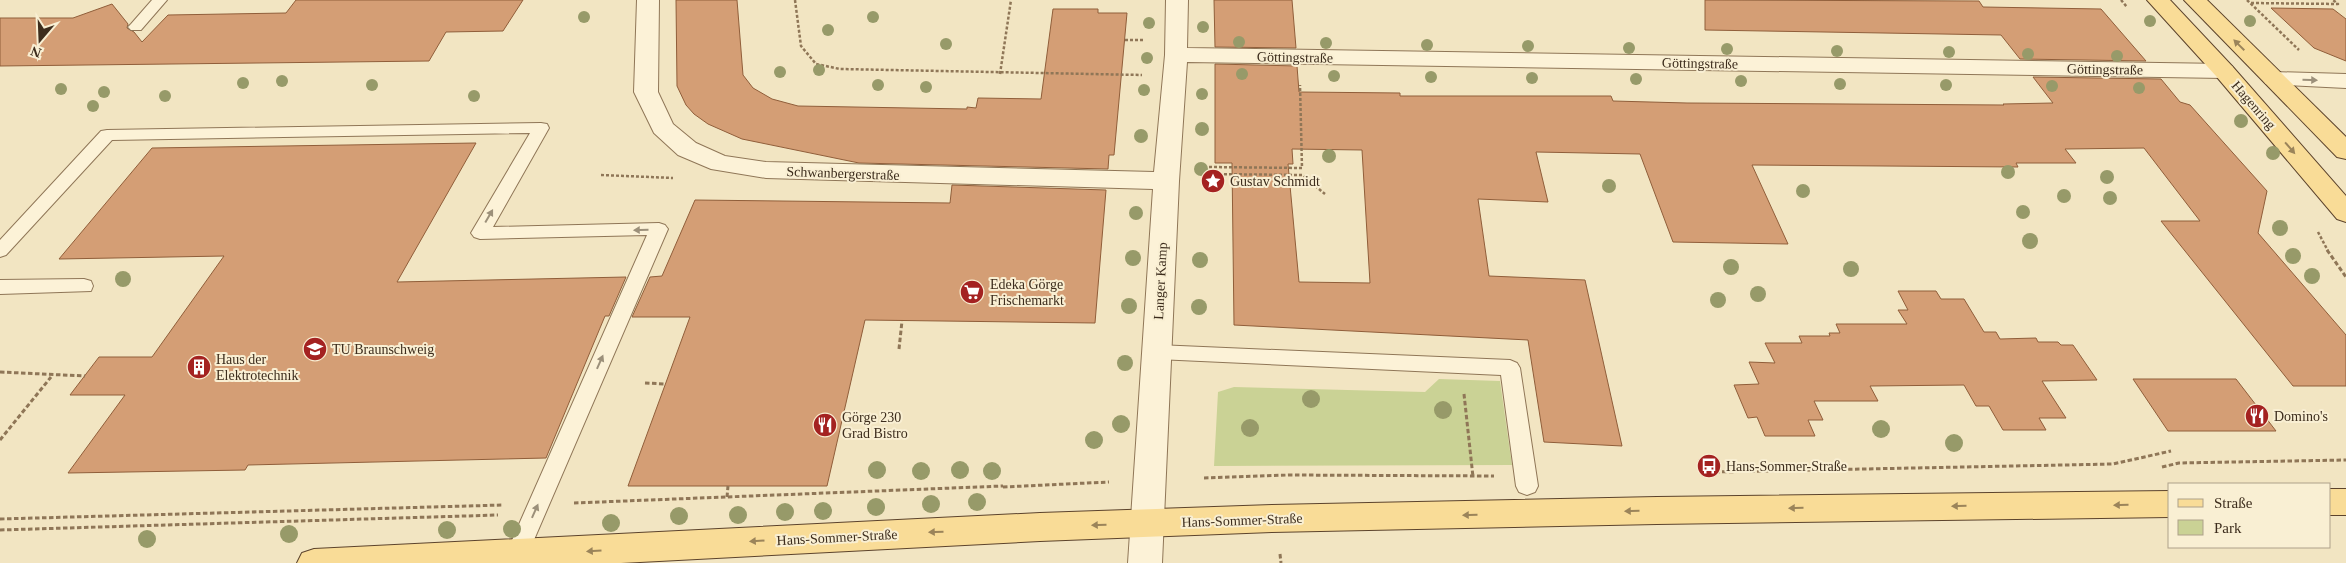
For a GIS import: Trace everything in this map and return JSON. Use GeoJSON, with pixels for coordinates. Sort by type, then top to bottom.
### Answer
{"type":"FeatureCollection","features":[{"type":"Feature","properties":{"kind":"main road","name":"Hagenring"},"geometry":{"type":"LineString","coordinates":[[2158,0],[2224,71],[2346,213]]}},
{"type":"Feature","properties":{"kind":"main road"},"geometry":{"type":"LineString","coordinates":[[2194,0],[2346,150]]}},
{"type":"Feature","properties":{"kind":"main road"},"geometry":{"type":"LineString","coordinates":[[2331,502],[2346,502]]}},
{"type":"Feature","properties":{"kind":"main road","name":"Hans-Sommer-Straße"},"geometry":{"type":"LineString","coordinates":[[314,563],[516,556],[842,536],[1147,523],[1720,509],[2168,504]]}},
{"type":"Feature","properties":{"kind":"street","name":"Schwanbergerstraße"},"geometry":{"type":"LineString","coordinates":[[648,0],[646,92],[664,128],[687,149],[720,163],[766,170],[1166,181]]}},
{"type":"Feature","properties":{"kind":"street","name":"Langer Kamp"},"geometry":{"type":"LineString","coordinates":[[1145,563],[1166,181],[1176,55],[1177,0]]}},
{"type":"Feature","properties":{"kind":"street","name":"Göttingstraße"},"geometry":{"type":"LineString","coordinates":[[1176,55],[2224,71]]}},
{"type":"Feature","properties":{"kind":"street"},"geometry":{"type":"LineString","coordinates":[[2274,79],[2346,81]]}},
{"type":"Feature","properties":{"kind":"lane"},"geometry":{"type":"LineString","coordinates":[[136,28],[160,0]]}},
{"type":"Feature","properties":{"kind":"lane"},"geometry":{"type":"LineString","coordinates":[[0,251],[107,135],[541,128],[480,233],[658,229],[516,556]]}},
{"type":"Feature","properties":{"kind":"lane"},"geometry":{"type":"LineString","coordinates":[[0,287],[84,286]]}},
{"type":"Feature","properties":{"kind":"lane"},"geometry":{"type":"LineString","coordinates":[[1157,352],[1510,368],[1526,481]]}},
{"type":"Feature","properties":{"kind":"path"},"geometry":{"type":"LineString","coordinates":[[795,0],[801,46],[816,64],[840,69],[1000,74],[1142,75]]}},
{"type":"Feature","properties":{"kind":"path"},"geometry":{"type":"LineString","coordinates":[[1000,74],[1011,0]]}},
{"type":"Feature","properties":{"kind":"path"},"geometry":{"type":"LineString","coordinates":[[2247,0],[2304,54]]}},
{"type":"Feature","properties":{"kind":"path"},"geometry":{"type":"LineString","coordinates":[[2250,3],[2338,4],[2333,0]]}},
{"type":"Feature","properties":{"kind":"path"},"geometry":{"type":"LineString","coordinates":[[1126,40],[1145,40]]}},
{"type":"Feature","properties":{"kind":"path"},"geometry":{"type":"LineString","coordinates":[[1209,167],[1302,168],[1300,78]]}},
{"type":"Feature","properties":{"kind":"path"},"geometry":{"type":"LineString","coordinates":[[601,175],[678,178],[706,157]]}},
{"type":"Feature","properties":{"kind":"path"},"geometry":{"type":"LineString","coordinates":[[1209,174],[1302,175],[1325,194]]}},
{"type":"Feature","properties":{"kind":"path"},"geometry":{"type":"LineString","coordinates":[[899,349],[902,321]]}},
{"type":"Feature","properties":{"kind":"path"},"geometry":{"type":"LineString","coordinates":[[1461,366],[1473,481]]}},
{"type":"Feature","properties":{"kind":"path"},"geometry":{"type":"LineString","coordinates":[[0,372],[51,376],[85,376]]}},
{"type":"Feature","properties":{"kind":"path"},"geometry":{"type":"LineString","coordinates":[[0,440],[51,376]]}},
{"type":"Feature","properties":{"kind":"path"},"geometry":{"type":"LineString","coordinates":[[645,383],[665,384]]}},
{"type":"Feature","properties":{"kind":"path"},"geometry":{"type":"LineString","coordinates":[[1711,472],[2113,464],[2171,451]]}},
{"type":"Feature","properties":{"kind":"path"},"geometry":{"type":"LineString","coordinates":[[1289,475],[1289,483]]}},
{"type":"Feature","properties":{"kind":"path"},"geometry":{"type":"LineString","coordinates":[[1204,478],[1289,475],[1473,476],[1526,481]]}},
{"type":"Feature","properties":{"kind":"path"},"geometry":{"type":"LineString","coordinates":[[0,519],[539,504],[1109,482]]}},
{"type":"Feature","properties":{"kind":"path"},"geometry":{"type":"LineString","coordinates":[[727,497],[728,486]]}},
{"type":"Feature","properties":{"kind":"path"},"geometry":{"type":"LineString","coordinates":[[1003,486],[1003,494]]}},
{"type":"Feature","properties":{"kind":"green space"},"geometry":{"type":"Polygon","coordinates":[[[1439,379],[1500,381],[1512,465],[1214,466],[1218,392],[1234,387],[1425,392],[1439,379]]]}},
{"type":"Feature","properties":{"kind":"building"},"geometry":{"type":"Polygon","coordinates":[[[296,0],[523,0],[503,31],[446,32],[429,61],[0,66],[0,18],[73,18],[112,4],[128,24],[127,28],[134,32],[142,42],[168,15],[286,13],[296,0]]]}},
{"type":"Feature","properties":{"kind":"building"},"geometry":{"type":"Polygon","coordinates":[[[676,0],[737,0],[743,75],[753,88],[772,99],[798,106],[967,109],[967,107],[976,108],[978,98],[1041,99],[1053,9],[1098,9],[1098,13],[1127,13],[1114,155],[1109,155],[1108,169],[859,163],[742,139],[708,124],[694,114],[686,105],[677,86],[676,0]]]}},
{"type":"Feature","properties":{"kind":"building"},"geometry":{"type":"Polygon","coordinates":[[[1214,0],[1292,0],[1296,48],[1215,47],[1214,0]]]}},
{"type":"Feature","properties":{"kind":"building"},"geometry":{"type":"Polygon","coordinates":[[[1705,0],[1979,1],[1983,7],[2101,9],[2146,61],[2020,59],[2001,35],[1705,30],[1705,0]]]}},
{"type":"Feature","properties":{"kind":"building"},"geometry":{"type":"Polygon","coordinates":[[[2271,8],[2333,9],[2346,19],[2346,61],[2314,48],[2271,8]]]}},
{"type":"Feature","properties":{"kind":"building"},"geometry":{"type":"Polygon","coordinates":[[[1215,64],[1297,66],[1299,92],[1400,93],[1400,96],[1611,96],[1613,101],[1687,103],[2004,105],[2053,103],[2033,77],[2161,79],[2180,102],[2190,105],[2267,191],[2258,233],[2346,335],[2346,386],[2293,386],[2161,221],[2200,221],[2144,148],[2065,149],[2076,163],[2016,163],[2018,167],[1752,165],[1788,244],[1673,242],[1640,154],[1536,152],[1548,202],[1478,199],[1489,276],[1585,280],[1622,446],[1544,442],[1528,340],[1234,325],[1232,163],[1215,163],[1215,64]],[[1292,149],[1293,164],[1288,164],[1299,282],[1370,283],[1362,150],[1292,149]]]}},
{"type":"Feature","properties":{"kind":"building"},"geometry":{"type":"Polygon","coordinates":[[[476,143],[397,282],[626,277],[609,316],[605,316],[546,458],[248,465],[245,470],[68,473],[125,395],[70,395],[99,357],[152,357],[224,256],[59,259],[152,148],[476,143]]]}},
{"type":"Feature","properties":{"kind":"building"},"geometry":{"type":"Polygon","coordinates":[[[952,185],[1106,190],[1095,323],[865,320],[827,486],[628,486],[690,317],[632,317],[650,277],[662,276],[695,200],[950,203],[952,185]]]}},
{"type":"Feature","properties":{"kind":"building"},"geometry":{"type":"Polygon","coordinates":[[[1898,291],[1936,291],[1941,299],[1964,299],[1984,332],[1996,332],[2000,339],[2036,338],[2038,342],[2058,342],[2061,345],[2073,345],[2097,380],[2042,381],[2066,418],[2039,418],[2046,430],[2003,430],[1989,406],[1976,406],[1964,385],[1870,386],[1878,401],[1814,401],[1823,420],[1808,420],[1815,436],[1765,436],[1757,417],[1748,418],[1734,385],[1759,384],[1749,362],[1775,363],[1765,343],[1802,343],[1799,336],[1830,336],[1829,333],[1840,333],[1836,324],[1907,324],[1898,310],[1908,310],[1898,291]]]}},
{"type":"Feature","properties":{"kind":"building"},"geometry":{"type":"Polygon","coordinates":[[[2133,379],[2236,379],[2276,431],[2168,431],[2133,379]]]}},
{"type":"Feature","properties":{"kind":"place","name":"Gustav Schmidt"},"geometry":{"type":"Point","coordinates":[1213,181]}},
{"type":"Feature","properties":{"kind":"place","name":"Edeka Görge Frischemarkt"},"geometry":{"type":"Point","coordinates":[972,292]}},
{"type":"Feature","properties":{"kind":"place","name":"TU Braunschweig"},"geometry":{"type":"Point","coordinates":[315,349]}},
{"type":"Feature","properties":{"kind":"place","name":"Haus der Elektrotechnik"},"geometry":{"type":"Point","coordinates":[199,367]}},
{"type":"Feature","properties":{"kind":"place","name":"Domino's"},"geometry":{"type":"Point","coordinates":[2257,416]}},
{"type":"Feature","properties":{"kind":"place","name":"Görge 230 Grad Bistro"},"geometry":{"type":"Point","coordinates":[825,425]}},
{"type":"Feature","properties":{"kind":"place","name":"Hans-Sommer-Straße"},"geometry":{"type":"Point","coordinates":[1709,466]}}]}
